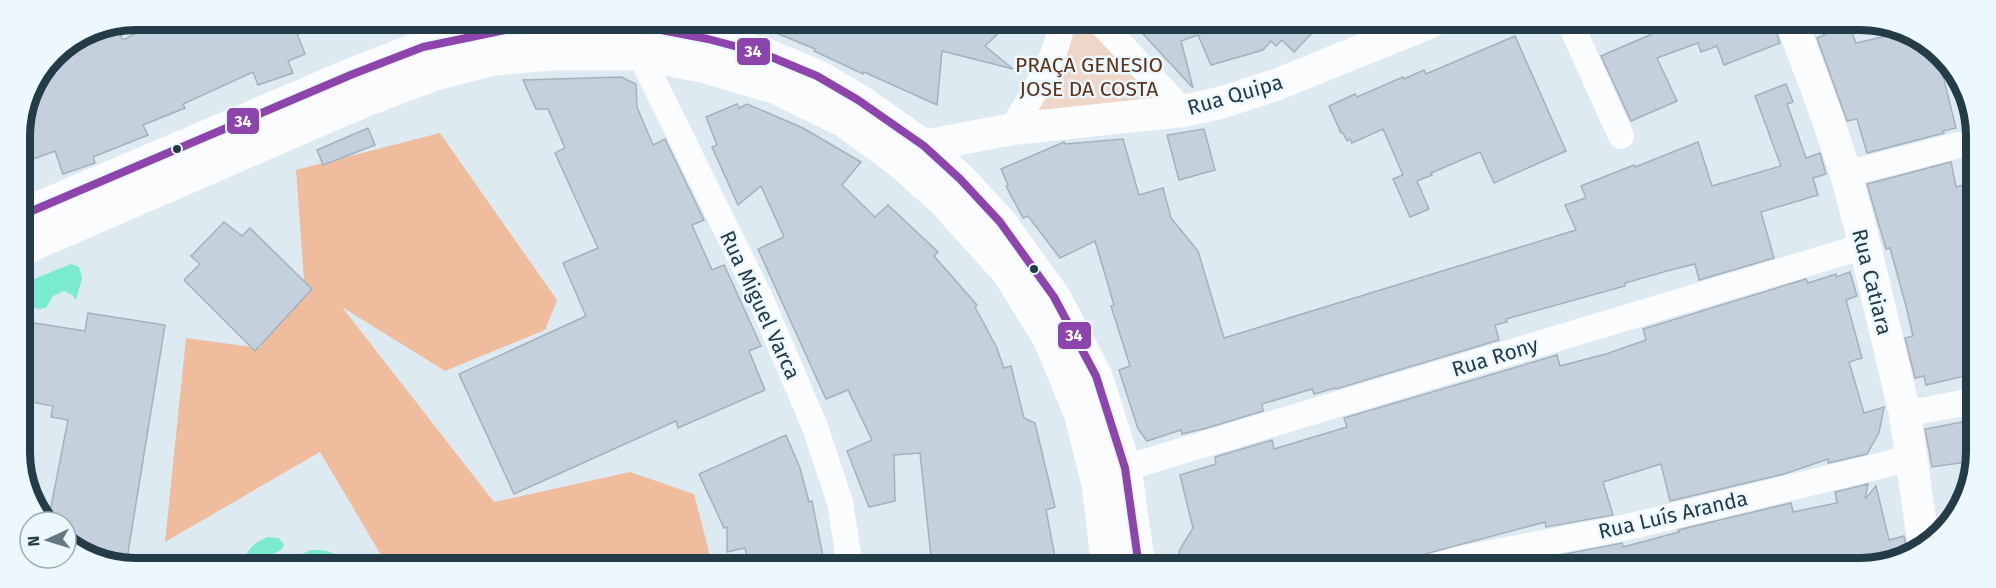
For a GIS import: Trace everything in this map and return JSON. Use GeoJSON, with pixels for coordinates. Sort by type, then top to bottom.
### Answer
{"type":"FeatureCollection","features":[{"type":"Feature","properties":{"kind":"main road"},"geometry":{"type":"LineString","coordinates":[[30,212],[343,78],[423,47],[486,30]]}},
{"type":"Feature","properties":{"kind":"main road"},"geometry":{"type":"LineString","coordinates":[[661,30],[708,39],[764,54],[817,76],[858,100],[924,146],[960,179],[1000,222],[1054,297],[1096,376],[1125,468],[1138,558]]}},
{"type":"Feature","properties":{"kind":"main road"},"geometry":{"type":"LineString","coordinates":[[30,246],[363,101],[435,74],[494,59],[553,54],[640,54],[702,66],[777,88],[844,121],[898,161],[943,200],[1008,272],[1049,338],[1080,413],[1098,484],[1107,558]]}},
{"type":"Feature","properties":{"kind":"street"},"geometry":{"type":"LineString","coordinates":[[1012,129],[1056,51],[1060,30]]}},
{"type":"Feature","properties":{"kind":"street"},"geometry":{"type":"LineString","coordinates":[[1107,30],[1183,111]]}},
{"type":"Feature","properties":{"kind":"street","name":"Rua Quipa"},"geometry":{"type":"LineString","coordinates":[[924,146],[1012,129],[1183,111],[1220,104],[1278,84],[1411,30]]}},
{"type":"Feature","properties":{"kind":"street"},"geometry":{"type":"LineString","coordinates":[[1573,30],[1621,136]]}},
{"type":"Feature","properties":{"kind":"street","name":"Rua Catiara"},"geometry":{"type":"LineString","coordinates":[[1795,30],[1827,117],[1865,246],[1905,414],[1923,538]]}},
{"type":"Feature","properties":{"kind":"street","name":"Rua Miguel Varca"},"geometry":{"type":"LineString","coordinates":[[640,54],[761,300],[814,427],[840,502],[849,558]]}},
{"type":"Feature","properties":{"kind":"street"},"geometry":{"type":"LineString","coordinates":[[1845,174],[1966,143]]}},
{"type":"Feature","properties":{"kind":"street","name":"Rua Rony"},"geometry":{"type":"LineString","coordinates":[[1125,468],[1865,246]]}},
{"type":"Feature","properties":{"kind":"street"},"geometry":{"type":"LineString","coordinates":[[1905,414],[1966,402]]}},
{"type":"Feature","properties":{"kind":"street","name":"Rua Luís Aranda"},"geometry":{"type":"LineString","coordinates":[[1465,558],[1628,527],[1912,458]]}},
{"type":"Feature","properties":{"kind":"green space","name":"PRAÇA GENESIO JOSE DA COSTA"},"geometry":{"type":"Polygon","coordinates":[[[1068,30],[1100,30],[1173,109],[1021,124],[1068,30]]]}},
{"type":"Feature","properties":{"kind":"shaded area"},"geometry":{"type":"Polygon","coordinates":[[[440,133],[557,300],[545,330],[445,371],[342,307],[494,502],[630,472],[694,494],[709,558],[383,558],[320,452],[165,542],[186,338],[260,348],[304,280],[296,170],[440,133]]]}},
{"type":"Feature","properties":{"kind":"shaded area"},"geometry":{"type":"Polygon","coordinates":[[[71,264],[79,267],[82,278],[76,300],[64,291],[53,296],[46,308],[39,309],[31,307],[30,304],[30,281],[71,264]]]}},
{"type":"Feature","properties":{"kind":"shaded area"},"geometry":{"type":"Polygon","coordinates":[[[268,537],[279,538],[284,545],[281,550],[273,554],[272,558],[245,558],[259,541],[268,537]]]}},
{"type":"Feature","properties":{"kind":"shaded area"},"geometry":{"type":"Polygon","coordinates":[[[311,550],[332,553],[341,558],[298,558],[311,550]]]}},
{"type":"Feature","properties":{"kind":"building"},"geometry":{"type":"Polygon","coordinates":[[[142,30],[296,30],[305,54],[288,61],[293,73],[258,85],[253,72],[183,104],[185,108],[143,125],[148,135],[93,157],[95,163],[63,174],[55,151],[30,160],[30,129],[34,108],[38,95],[52,71],[66,56],[89,41],[119,32],[123,40],[142,30]]]}},
{"type":"Feature","properties":{"kind":"building"},"geometry":{"type":"Polygon","coordinates":[[[769,30],[1002,30],[985,46],[1013,69],[942,51],[937,105],[864,72],[863,74],[814,51],[815,49],[769,30]]]}},
{"type":"Feature","properties":{"kind":"building"},"geometry":{"type":"Polygon","coordinates":[[[1139,30],[1315,30],[1294,52],[1282,40],[1276,46],[1271,41],[1263,50],[1211,65],[1198,35],[1181,41],[1193,88],[1139,30]]]}},
{"type":"Feature","properties":{"kind":"building"},"geometry":{"type":"Polygon","coordinates":[[[1775,30],[1780,43],[1724,65],[1717,46],[1701,52],[1698,43],[1657,58],[1677,101],[1631,121],[1601,56],[1659,31],[1775,30]]]}},
{"type":"Feature","properties":{"kind":"building"},"geometry":{"type":"Polygon","coordinates":[[[1827,30],[1851,30],[1856,43],[1891,35],[1925,52],[1941,67],[1956,128],[1867,153],[1857,119],[1847,121],[1817,38],[1828,33],[1827,30]]]}},
{"type":"Feature","properties":{"kind":"building"},"geometry":{"type":"Polygon","coordinates":[[[1515,36],[1566,151],[1494,183],[1480,152],[1417,181],[1429,209],[1410,217],[1393,179],[1403,175],[1383,129],[1352,143],[1350,139],[1347,141],[1329,106],[1355,94],[1357,97],[1424,70],[1426,74],[1515,36]]]}},
{"type":"Feature","properties":{"kind":"building"},"geometry":{"type":"Polygon","coordinates":[[[621,77],[636,84],[637,107],[653,145],[665,139],[704,220],[692,225],[712,270],[724,265],[761,346],[749,351],[765,390],[678,428],[676,421],[514,494],[459,374],[586,316],[563,263],[598,248],[555,153],[565,148],[548,109],[536,109],[523,80],[621,77]]]}},
{"type":"Feature","properties":{"kind":"building"},"geometry":{"type":"Polygon","coordinates":[[[1786,84],[1793,102],[1787,104],[1806,158],[1820,153],[1826,174],[1813,178],[1818,195],[1761,212],[1774,258],[1699,280],[1695,264],[1625,283],[1625,286],[1506,319],[1507,322],[1495,325],[1499,340],[1336,389],[1314,394],[1312,389],[1262,404],[1263,411],[1207,428],[1182,434],[1181,430],[1147,441],[1138,429],[1119,370],[1130,366],[1111,306],[1114,305],[1095,241],[1060,258],[1028,216],[1023,218],[1006,186],[1008,185],[1001,169],[1064,142],[1065,144],[1123,139],[1139,195],[1163,188],[1171,218],[1198,251],[1224,338],[1576,230],[1565,205],[1586,198],[1581,186],[1698,142],[1712,186],[1781,166],[1755,96],[1786,84]]]}},
{"type":"Feature","properties":{"kind":"building"},"geometry":{"type":"Polygon","coordinates":[[[737,104],[739,108],[747,104],[803,128],[861,162],[842,185],[875,217],[888,205],[938,252],[934,256],[977,305],[975,307],[996,346],[1004,368],[1011,366],[1024,418],[1035,423],[1055,507],[1046,510],[1055,558],[931,558],[920,453],[894,455],[895,501],[869,507],[847,451],[872,440],[848,390],[826,399],[758,249],[784,237],[761,186],[738,205],[712,147],[717,145],[706,117],[737,104]]]}},
{"type":"Feature","properties":{"kind":"building"},"geometry":{"type":"Polygon","coordinates":[[[368,128],[375,145],[323,165],[317,150],[368,128]]]}},
{"type":"Feature","properties":{"kind":"building"},"geometry":{"type":"Polygon","coordinates":[[[1204,129],[1215,170],[1179,180],[1167,135],[1204,129]]]}},
{"type":"Feature","properties":{"kind":"building"},"geometry":{"type":"Polygon","coordinates":[[[1951,162],[1956,187],[1966,184],[1966,376],[1926,385],[1924,376],[1915,378],[1905,338],[1913,336],[1906,306],[1890,248],[1886,249],[1867,184],[1951,162]]]}},
{"type":"Feature","properties":{"kind":"building"},"geometry":{"type":"Polygon","coordinates":[[[224,222],[242,236],[250,228],[312,289],[255,351],[184,280],[200,264],[191,256],[224,222]]]}},
{"type":"Feature","properties":{"kind":"building"},"geometry":{"type":"Polygon","coordinates":[[[1850,272],[1857,296],[1846,300],[1862,358],[1849,362],[1864,413],[1884,407],[1879,433],[1867,454],[1828,463],[1828,459],[1784,474],[1670,501],[1661,464],[1603,482],[1613,515],[1546,527],[1545,522],[1414,558],[1179,558],[1179,551],[1193,528],[1180,475],[1216,464],[1215,457],[1272,440],[1274,449],[1347,427],[1344,418],[1557,355],[1560,366],[1606,354],[1646,340],[1643,329],[1806,279],[1808,283],[1836,274],[1836,277],[1850,272]]]}},
{"type":"Feature","properties":{"kind":"building"},"geometry":{"type":"Polygon","coordinates":[[[88,313],[165,325],[127,557],[95,550],[78,541],[78,510],[50,510],[68,420],[51,417],[53,406],[30,402],[30,322],[85,331],[88,313]]]}},
{"type":"Feature","properties":{"kind":"building"},"geometry":{"type":"Polygon","coordinates":[[[1966,421],[1965,462],[1932,467],[1925,429],[1966,421]]]}},
{"type":"Feature","properties":{"kind":"building"},"geometry":{"type":"Polygon","coordinates":[[[786,435],[800,468],[809,502],[812,501],[823,558],[747,558],[745,548],[727,552],[727,527],[724,528],[699,474],[786,435]]]}},
{"type":"Feature","properties":{"kind":"building"},"geometry":{"type":"Polygon","coordinates":[[[1868,484],[1865,499],[1876,486],[1889,540],[1904,536],[1907,547],[1867,558],[1556,558],[1555,556],[1622,543],[1623,547],[1679,532],[1678,530],[1791,503],[1793,512],[1837,503],[1835,492],[1868,484]]]}},
{"type":"Feature","properties":{"kind":"transit line","name":"34"},"geometry":{"type":"LineString","coordinates":[[30,212],[353,74],[423,47],[505,30]]}},
{"type":"Feature","properties":{"kind":"transit line","name":"34"},"geometry":{"type":"LineString","coordinates":[[661,30],[708,39],[764,54],[817,76],[858,100],[924,146],[960,179],[1000,222],[1054,297],[1096,376],[1125,468],[1138,558]]}}]}
